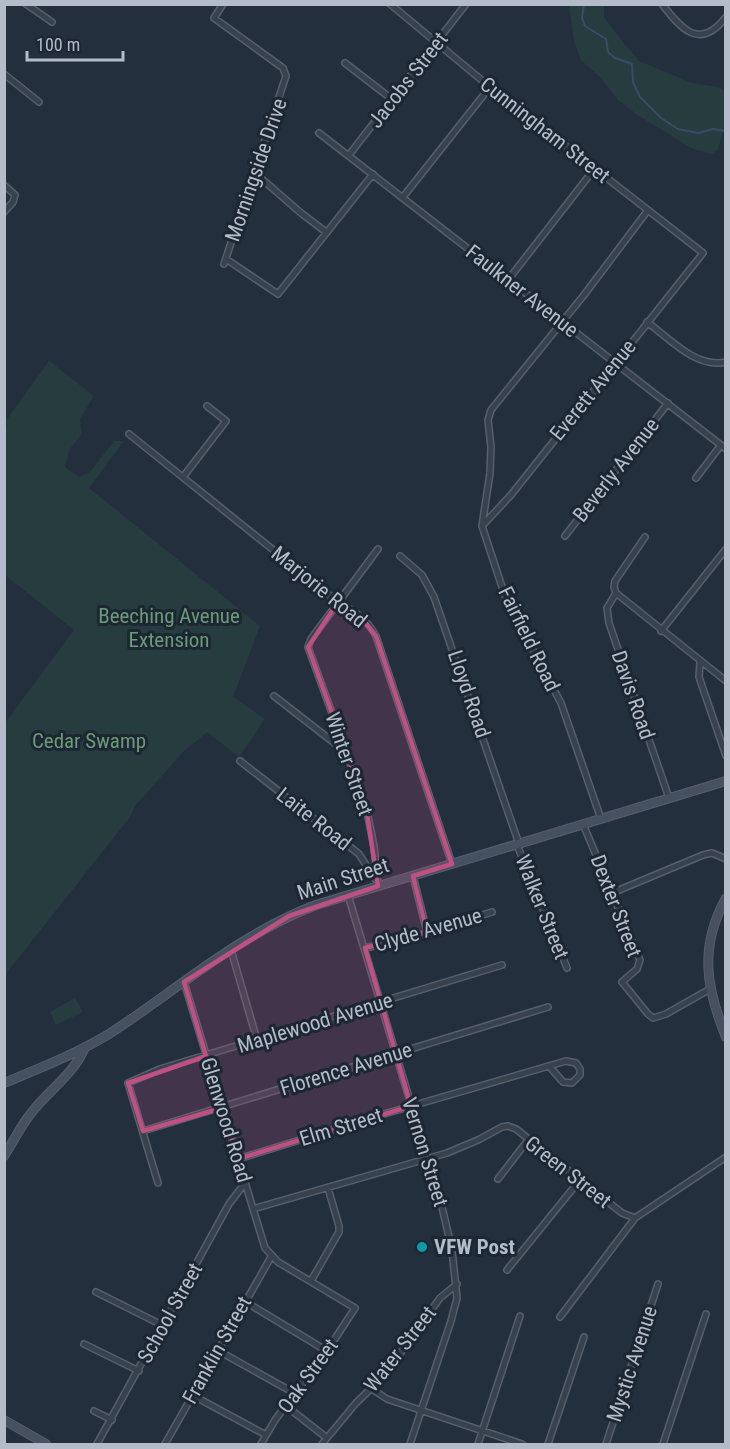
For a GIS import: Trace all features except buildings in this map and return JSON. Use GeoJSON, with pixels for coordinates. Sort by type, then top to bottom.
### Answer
{"type":"FeatureCollection","features":[{"type":"Feature","properties":{"kind":"main road","name":"Main Street"},"geometry":{"type":"LineString","coordinates":[[4,1083],[86,1047],[231,950],[289,916],[378,886],[726,781]]}},
{"type":"Feature","properties":{"kind":"main road"},"geometry":{"type":"LineString","coordinates":[[726,898],[715,922],[708,951],[710,989],[726,1037]]}},
{"type":"Feature","properties":{"kind":"main road"},"geometry":{"type":"LineString","coordinates":[[4,1156],[29,1114],[75,1067],[86,1047]]}},
{"type":"Feature","properties":{"kind":"main road"},"geometry":{"type":"LineString","coordinates":[[4,1420],[45,1444]]}},
{"type":"Feature","properties":{"kind":"street"},"geometry":{"type":"LineString","coordinates":[[26,4],[52,22]]}},
{"type":"Feature","properties":{"kind":"street","name":"Morningside Drive"},"geometry":{"type":"LineString","coordinates":[[223,4],[214,18],[283,68],[286,76],[225,262],[276,294],[306,260],[326,232]]}},
{"type":"Feature","properties":{"kind":"street","name":"Cunningham Street"},"geometry":{"type":"LineString","coordinates":[[390,4],[490,87],[703,253]]}},
{"type":"Feature","properties":{"kind":"street","name":"Jacobs Street"},"geometry":{"type":"LineString","coordinates":[[349,155],[466,4]]}},
{"type":"Feature","properties":{"kind":"street"},"geometry":{"type":"LineString","coordinates":[[662,4],[680,27],[691,33],[701,34],[712,31],[726,17]]}},
{"type":"Feature","properties":{"kind":"street"},"geometry":{"type":"LineString","coordinates":[[345,63],[393,100]]}},
{"type":"Feature","properties":{"kind":"street"},"geometry":{"type":"LineString","coordinates":[[4,74],[39,102]]}},
{"type":"Feature","properties":{"kind":"street"},"geometry":{"type":"LineString","coordinates":[[403,197],[490,87]]}},
{"type":"Feature","properties":{"kind":"street","name":"Faulkner Avenue"},"geometry":{"type":"LineString","coordinates":[[319,133],[723,447]]}},
{"type":"Feature","properties":{"kind":"street"},"geometry":{"type":"LineString","coordinates":[[508,280],[596,168]]}},
{"type":"Feature","properties":{"kind":"street"},"geometry":{"type":"LineString","coordinates":[[255,173],[326,232],[373,174]]}},
{"type":"Feature","properties":{"kind":"street"},"geometry":{"type":"LineString","coordinates":[[4,185],[15,195],[13,202],[4,212]]}},
{"type":"Feature","properties":{"kind":"street"},"geometry":{"type":"LineString","coordinates":[[562,321],[648,210]]}},
{"type":"Feature","properties":{"kind":"street","name":"Everett Avenue"},"geometry":{"type":"LineString","coordinates":[[482,526],[507,500],[703,253]]}},
{"type":"Feature","properties":{"kind":"street","name":"Fairfield Road"},"geometry":{"type":"LineString","coordinates":[[562,321],[491,410],[488,420],[491,447],[490,473],[482,526],[506,599],[561,703],[601,819]]}},
{"type":"Feature","properties":{"kind":"street"},"geometry":{"type":"LineString","coordinates":[[647,322],[695,357],[710,363],[726,362]]}},
{"type":"Feature","properties":{"kind":"street","name":"Beverly Avenue"},"geometry":{"type":"LineString","coordinates":[[565,536],[668,403]]}},
{"type":"Feature","properties":{"kind":"street"},"geometry":{"type":"LineString","coordinates":[[183,477],[226,421],[207,406]]}},
{"type":"Feature","properties":{"kind":"street","name":"Marjorie Road"},"geometry":{"type":"LineString","coordinates":[[129,434],[338,602],[365,619],[376,636],[452,864]]}},
{"type":"Feature","properties":{"kind":"street"},"geometry":{"type":"LineString","coordinates":[[696,478],[723,447]]}},
{"type":"Feature","properties":{"kind":"street"},"geometry":{"type":"LineString","coordinates":[[645,537],[614,584],[616,593],[726,681]]}},
{"type":"Feature","properties":{"kind":"street"},"geometry":{"type":"LineString","coordinates":[[338,602],[378,549]]}},
{"type":"Feature","properties":{"kind":"street"},"geometry":{"type":"LineString","coordinates":[[661,630],[726,549]]}},
{"type":"Feature","properties":{"kind":"street","name":"Lloyd Road"},"geometry":{"type":"LineString","coordinates":[[400,556],[422,575],[434,597],[518,844]]}},
{"type":"Feature","properties":{"kind":"street","name":"Davis Road"},"geometry":{"type":"LineString","coordinates":[[616,593],[608,608],[609,622],[669,798]]}},
{"type":"Feature","properties":{"kind":"street","name":"Winter Street"},"geometry":{"type":"LineString","coordinates":[[338,602],[309,645],[309,649],[369,819],[378,886]]}},
{"type":"Feature","properties":{"kind":"street"},"geometry":{"type":"LineString","coordinates":[[700,662],[699,677],[726,756]]}},
{"type":"Feature","properties":{"kind":"street"},"geometry":{"type":"LineString","coordinates":[[274,696],[346,752]]}},
{"type":"Feature","properties":{"kind":"street","name":"Laite Road"},"geometry":{"type":"LineString","coordinates":[[240,761],[359,854],[372,872],[378,886]]}},
{"type":"Feature","properties":{"kind":"street","name":"Dexter Street"},"geometry":{"type":"LineString","coordinates":[[583,824],[640,960],[637,969],[622,982],[653,1018],[666,1014],[710,989]]}},
{"type":"Feature","properties":{"kind":"street","name":"Walker Street"},"geometry":{"type":"LineString","coordinates":[[518,844],[567,968]]}},
{"type":"Feature","properties":{"kind":"street"},"geometry":{"type":"LineString","coordinates":[[612,893],[703,855],[712,853],[726,860]]}},
{"type":"Feature","properties":{"kind":"street"},"geometry":{"type":"LineString","coordinates":[[413,876],[427,932]]}},
{"type":"Feature","properties":{"kind":"street","name":"Vernon Street"},"geometry":{"type":"LineString","coordinates":[[348,896],[450,1240],[456,1284],[454,1312],[410,1444]]}},
{"type":"Feature","properties":{"kind":"street","name":"Clyde Avenue"},"geometry":{"type":"LineString","coordinates":[[365,948],[492,912]]}},
{"type":"Feature","properties":{"kind":"street"},"geometry":{"type":"LineString","coordinates":[[231,950],[257,1040]]}},
{"type":"Feature","properties":{"kind":"street","name":"Maplewood Avenue"},"geometry":{"type":"LineString","coordinates":[[143,1131],[129,1083],[152,1071],[502,965]]}},
{"type":"Feature","properties":{"kind":"street","name":"Glenwood Road"},"geometry":{"type":"LineString","coordinates":[[184,982],[263,1242],[271,1257]]}},
{"type":"Feature","properties":{"kind":"street","name":"Florence Avenue"},"geometry":{"type":"LineString","coordinates":[[143,1131],[548,1007]]}},
{"type":"Feature","properties":{"kind":"street","name":"Elm Street"},"geometry":{"type":"LineString","coordinates":[[238,1159],[411,1106],[566,1061],[573,1061],[579,1066],[580,1076],[572,1083],[563,1082],[549,1066]]}},
{"type":"Feature","properties":{"kind":"street","name":"Green Street"},"geometry":{"type":"LineString","coordinates":[[427,1158],[467,1145],[502,1127],[512,1128],[622,1213],[635,1218]]}},
{"type":"Feature","properties":{"kind":"street"},"geometry":{"type":"LineString","coordinates":[[143,1131],[158,1183]]}},
{"type":"Feature","properties":{"kind":"street"},"geometry":{"type":"LineString","coordinates":[[498,1179],[528,1140]]}},
{"type":"Feature","properties":{"kind":"street"},"geometry":{"type":"LineString","coordinates":[[560,1317],[635,1218],[726,1157]]}},
{"type":"Feature","properties":{"kind":"street"},"geometry":{"type":"LineString","coordinates":[[253,1209],[427,1158]]}},
{"type":"Feature","properties":{"kind":"street"},"geometry":{"type":"LineString","coordinates":[[507,1270],[579,1180]]}},
{"type":"Feature","properties":{"kind":"street","name":"School Street"},"geometry":{"type":"LineString","coordinates":[[97,1444],[164,1326],[229,1204],[245,1183]]}},
{"type":"Feature","properties":{"kind":"street"},"geometry":{"type":"LineString","coordinates":[[271,1257],[311,1281],[339,1232],[328,1188]]}},
{"type":"Feature","properties":{"kind":"street","name":"Franklin Street"},"geometry":{"type":"LineString","coordinates":[[166,1443],[271,1257]]}},
{"type":"Feature","properties":{"kind":"street","name":"Oak Street"},"geometry":{"type":"LineString","coordinates":[[261,1444],[355,1308],[311,1281]]}},
{"type":"Feature","properties":{"kind":"street","name":"Water Street"},"geometry":{"type":"LineString","coordinates":[[322,1444],[356,1403],[390,1368],[440,1298],[456,1284]]}},
{"type":"Feature","properties":{"kind":"street","name":"Mystic Avenue"},"geometry":{"type":"LineString","coordinates":[[606,1444],[658,1284]]}},
{"type":"Feature","properties":{"kind":"street"},"geometry":{"type":"LineString","coordinates":[[96,1292],[164,1326]]}},
{"type":"Feature","properties":{"kind":"street"},"geometry":{"type":"LineString","coordinates":[[244,1302],[327,1351]]}},
{"type":"Feature","properties":{"kind":"street"},"geometry":{"type":"LineString","coordinates":[[663,1444],[706,1314]]}},
{"type":"Feature","properties":{"kind":"street"},"geometry":{"type":"LineString","coordinates":[[478,1444],[520,1316]]}},
{"type":"Feature","properties":{"kind":"street"},"geometry":{"type":"LineString","coordinates":[[548,1444],[584,1337]]}},
{"type":"Feature","properties":{"kind":"street"},"geometry":{"type":"LineString","coordinates":[[84,1344],[139,1371]]}},
{"type":"Feature","properties":{"kind":"street"},"geometry":{"type":"LineString","coordinates":[[217,1350],[296,1394]]}},
{"type":"Feature","properties":{"kind":"street"},"geometry":{"type":"LineString","coordinates":[[372,1389],[387,1399],[522,1444]]}},
{"type":"Feature","properties":{"kind":"street"},"geometry":{"type":"LineString","coordinates":[[192,1395],[266,1435]]}},
{"type":"Feature","properties":{"kind":"street"},"geometry":{"type":"LineString","coordinates":[[286,1406],[327,1438]]}},
{"type":"Feature","properties":{"kind":"street"},"geometry":{"type":"LineString","coordinates":[[94,1411],[112,1420]]}},
{"type":"Feature","properties":{"kind":"street"},"geometry":{"type":"LineString","coordinates":[[166,1443],[174,1444]]}},
{"type":"Feature","properties":{"kind":"highlighted area"},"geometry":{"type":"Polygon","coordinates":[[[338,602],[360,616],[376,636],[452,864],[413,876],[427,932],[365,948],[411,1106],[238,1159],[222,1108],[143,1131],[128,1083],[206,1056],[184,982],[289,916],[378,886],[366,807],[308,647],[338,602]]]}},
{"type":"Feature","properties":{"kind":"green space"},"geometry":{"type":"Polygon","coordinates":[[[569,5],[604,5],[604,17],[639,61],[692,83],[724,90],[725,122],[718,150],[711,154],[691,148],[636,114],[618,100],[601,78],[581,60],[574,41],[569,5]]]}},
{"type":"Feature","properties":{"kind":"green space"},"geometry":{"type":"Polygon","coordinates":[[[49,361],[94,396],[80,419],[82,434],[69,450],[65,467],[79,477],[90,472],[114,441],[124,441],[89,488],[260,626],[233,697],[265,719],[239,757],[207,732],[184,751],[135,806],[130,817],[5,975],[5,723],[74,630],[5,575],[4,430],[7,426],[5,422],[49,361]]]}},
{"type":"Feature","properties":{"kind":"green space"},"geometry":{"type":"Polygon","coordinates":[[[75,998],[83,1012],[56,1025],[50,1012],[75,998]]]}},
{"type":"Feature","properties":{"kind":"waterway"},"geometry":{"type":"LineString","coordinates":[[584,4],[582,18],[585,26],[606,39],[608,52],[615,58],[632,64],[633,82],[640,97],[661,118],[678,129],[698,133],[713,129],[726,131]]}},
{"type":"Feature","properties":{"kind":"place","name":"VFW Post"},"geometry":{"type":"Point","coordinates":[422,1247]}},
{"type":"Feature","properties":{"kind":"park label","name":"Beeching Avenue Extension"},"geometry":{"type":"Point","coordinates":[169,628]}},
{"type":"Feature","properties":{"kind":"park label","name":"Cedar Swamp"},"geometry":{"type":"Point","coordinates":[89,741]}}]}
